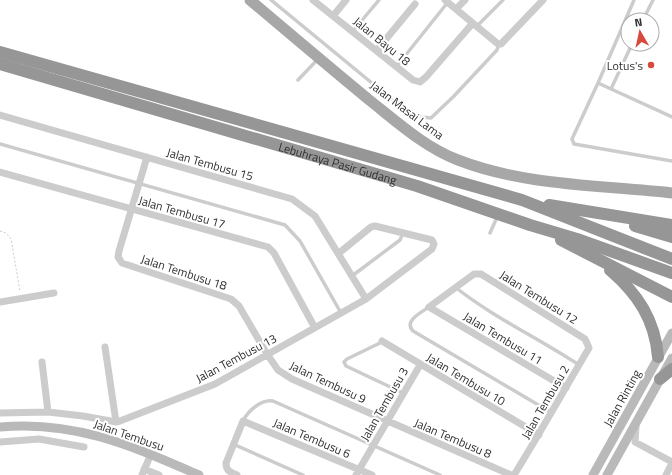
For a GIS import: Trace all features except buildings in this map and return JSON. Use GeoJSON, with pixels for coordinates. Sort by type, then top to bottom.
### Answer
{"type":"FeatureCollection","features":[{"type":"Feature","properties":{"kind":"highway","name":"Lebuhraya Pasir Gudang"},"geometry":{"type":"LineString","coordinates":[[0,52],[522,200],[672,259]]}},
{"type":"Feature","properties":{"kind":"highway","name":"Lebuhraya Pasir Gudang"},"geometry":{"type":"LineString","coordinates":[[0,64],[416,186],[530,225],[577,239],[672,273]]}},
{"type":"Feature","properties":{"kind":"highway"},"geometry":{"type":"LineString","coordinates":[[522,200],[672,225]]}},
{"type":"Feature","properties":{"kind":"highway"},"geometry":{"type":"LineString","coordinates":[[600,214],[623,223],[672,237]]}},
{"type":"Feature","properties":{"kind":"highway"},"geometry":{"type":"LineString","coordinates":[[530,225],[672,297]]}},
{"type":"Feature","properties":{"kind":"highway"},"geometry":{"type":"LineString","coordinates":[[580,250],[619,278],[632,291],[644,307],[653,328],[658,357]]}},
{"type":"Feature","properties":{"kind":"highway"},"geometry":{"type":"LineString","coordinates":[[660,379],[672,369]]}},
{"type":"Feature","properties":{"kind":"main road","name":"Jalan Masai Lama"},"geometry":{"type":"LineString","coordinates":[[250,0],[405,129],[430,146],[457,160],[496,172],[538,180],[672,193]]}},
{"type":"Feature","properties":{"kind":"main road","name":"Jalan Rinting"},"geometry":{"type":"LineString","coordinates":[[593,475],[672,333]]}},
{"type":"Feature","properties":{"kind":"main road","name":"Jalan Rinting"},"geometry":{"type":"LineString","coordinates":[[607,475],[672,358]]}},
{"type":"Feature","properties":{"kind":"main road","name":"Jalan Tembusu"},"geometry":{"type":"LineString","coordinates":[[0,427],[38,425],[82,432],[111,439],[151,454],[199,475]]}},
{"type":"Feature","properties":{"kind":"street","name":"Jalan Bayu 18"},"geometry":{"type":"LineString","coordinates":[[313,0],[414,80],[420,82],[474,25]]}},
{"type":"Feature","properties":{"kind":"street"},"geometry":{"type":"LineString","coordinates":[[334,16],[346,0]]}},
{"type":"Feature","properties":{"kind":"street"},"geometry":{"type":"LineString","coordinates":[[456,9],[465,0]]}},
{"type":"Feature","properties":{"kind":"street"},"geometry":{"type":"LineString","coordinates":[[446,1],[499,44],[543,0]]}},
{"type":"Feature","properties":{"kind":"street"},"geometry":{"type":"LineString","coordinates":[[377,50],[415,4]]}},
{"type":"Feature","properties":{"kind":"street","name":"Jalan Tembusu 15"},"geometry":{"type":"LineString","coordinates":[[0,115],[292,199],[315,216],[366,299]]}},
{"type":"Feature","properties":{"kind":"street","name":"Jalan Tembusu 18"},"geometry":{"type":"LineString","coordinates":[[147,157],[119,251],[118,256],[122,263],[231,299],[239,306],[267,354]]}},
{"type":"Feature","properties":{"kind":"street","name":"Jalan Tembusu 17"},"geometry":{"type":"LineString","coordinates":[[0,172],[268,247],[274,253],[315,328]]}},
{"type":"Feature","properties":{"kind":"street"},"geometry":{"type":"LineString","coordinates":[[339,253],[371,227],[375,226],[403,232]]}},
{"type":"Feature","properties":{"kind":"street","name":"Jalan Tembusu 13"},"geometry":{"type":"LineString","coordinates":[[116,422],[215,384],[366,299],[432,249],[434,244],[432,240],[403,232]]}},
{"type":"Feature","properties":{"kind":"street","name":"Jalan Tembusu 12"},"geometry":{"type":"LineString","coordinates":[[455,287],[474,274],[481,274],[585,339]]}},
{"type":"Feature","properties":{"kind":"street"},"geometry":{"type":"LineString","coordinates":[[429,307],[455,287]]}},
{"type":"Feature","properties":{"kind":"street"},"geometry":{"type":"LineString","coordinates":[[0,302],[54,293]]}},
{"type":"Feature","properties":{"kind":"street","name":"Jalan Tembusu 11"},"geometry":{"type":"LineString","coordinates":[[429,307],[566,388]]}},
{"type":"Feature","properties":{"kind":"street","name":"Jalan Tembusu 2"},"geometry":{"type":"LineString","coordinates":[[514,475],[589,348],[585,339]]}},
{"type":"Feature","properties":{"kind":"street","name":"Jalan Tembusu 10"},"geometry":{"type":"LineString","coordinates":[[382,341],[539,435]]}},
{"type":"Feature","properties":{"kind":"street"},"geometry":{"type":"LineString","coordinates":[[0,413],[48,412],[116,422],[104,347]]}},
{"type":"Feature","properties":{"kind":"street","name":"Jalan Tembusu 9"},"geometry":{"type":"LineString","coordinates":[[267,354],[278,370],[292,379],[387,421]]}},
{"type":"Feature","properties":{"kind":"street"},"geometry":{"type":"LineString","coordinates":[[42,362],[48,412]]}},
{"type":"Feature","properties":{"kind":"street","name":"Jalan Tembusu 3"},"geometry":{"type":"LineString","coordinates":[[358,472],[420,365]]}},
{"type":"Feature","properties":{"kind":"street"},"geometry":{"type":"LineString","coordinates":[[236,475],[228,471],[226,463],[244,421]]}},
{"type":"Feature","properties":{"kind":"street","name":"Jalan Tembusu 6"},"geometry":{"type":"LineString","coordinates":[[244,421],[358,472],[372,475]]}},
{"type":"Feature","properties":{"kind":"street","name":"Jalan Tembusu 8"},"geometry":{"type":"LineString","coordinates":[[387,421],[511,475]]}},
{"type":"Feature","properties":{"kind":"street"},"geometry":{"type":"LineString","coordinates":[[636,422],[635,442],[672,463],[666,475]]}},
{"type":"Feature","properties":{"kind":"street"},"geometry":{"type":"LineString","coordinates":[[0,442],[40,439],[84,447]]}},
{"type":"Feature","properties":{"kind":"street"},"geometry":{"type":"LineString","coordinates":[[151,454],[143,472],[159,475]]}},
{"type":"Feature","properties":{"kind":"lane"},"geometry":{"type":"LineString","coordinates":[[271,0],[412,116],[431,118],[497,50],[499,44]]}},
{"type":"Feature","properties":{"kind":"lane"},"geometry":{"type":"LineString","coordinates":[[353,31],[378,0]]}},
{"type":"Feature","properties":{"kind":"lane"},"geometry":{"type":"LineString","coordinates":[[474,25],[502,0]]}},
{"type":"Feature","properties":{"kind":"lane"},"geometry":{"type":"LineString","coordinates":[[634,0],[572,141],[574,144],[585,147],[672,161]]}},
{"type":"Feature","properties":{"kind":"lane"},"geometry":{"type":"LineString","coordinates":[[647,12],[653,0]]}},
{"type":"Feature","properties":{"kind":"lane"},"geometry":{"type":"LineString","coordinates":[[396,66],[446,1]]}},
{"type":"Feature","properties":{"kind":"lane"},"geometry":{"type":"LineString","coordinates":[[611,89],[628,52]]}},
{"type":"Feature","properties":{"kind":"lane"},"geometry":{"type":"LineString","coordinates":[[298,80],[319,58]]}},
{"type":"Feature","properties":{"kind":"lane"},"geometry":{"type":"LineString","coordinates":[[598,83],[672,117]]}},
{"type":"Feature","properties":{"kind":"lane"},"geometry":{"type":"LineString","coordinates":[[0,144],[285,225],[300,241],[340,314]]}},
{"type":"Feature","properties":{"kind":"lane"},"geometry":{"type":"LineString","coordinates":[[490,233],[498,214]]}},
{"type":"Feature","properties":{"kind":"lane"},"geometry":{"type":"LineString","coordinates":[[352,276],[400,240],[403,232]]}},
{"type":"Feature","properties":{"kind":"lane"},"geometry":{"type":"LineString","coordinates":[[455,287],[473,301],[555,349],[579,365]]}},
{"type":"Feature","properties":{"kind":"lane"},"geometry":{"type":"LineString","coordinates":[[429,307],[411,320],[409,324],[413,331],[552,412]]}},
{"type":"Feature","properties":{"kind":"lane"},"geometry":{"type":"LineString","coordinates":[[382,341],[344,362],[346,366],[403,393]]}},
{"type":"Feature","properties":{"kind":"lane"},"geometry":{"type":"LineString","coordinates":[[244,421],[247,414],[251,410],[269,401],[440,475]]}},
{"type":"Feature","properties":{"kind":"lane"},"geometry":{"type":"LineString","coordinates":[[233,444],[303,475]]}},
{"type":"Feature","properties":{"kind":"path"},"geometry":{"type":"LineString","coordinates":[[0,231],[6,233],[11,239],[21,298]]}},
{"type":"Feature","properties":{"kind":"place","name":"Lotus's"},"geometry":{"type":"Point","coordinates":[651,65]}}]}
